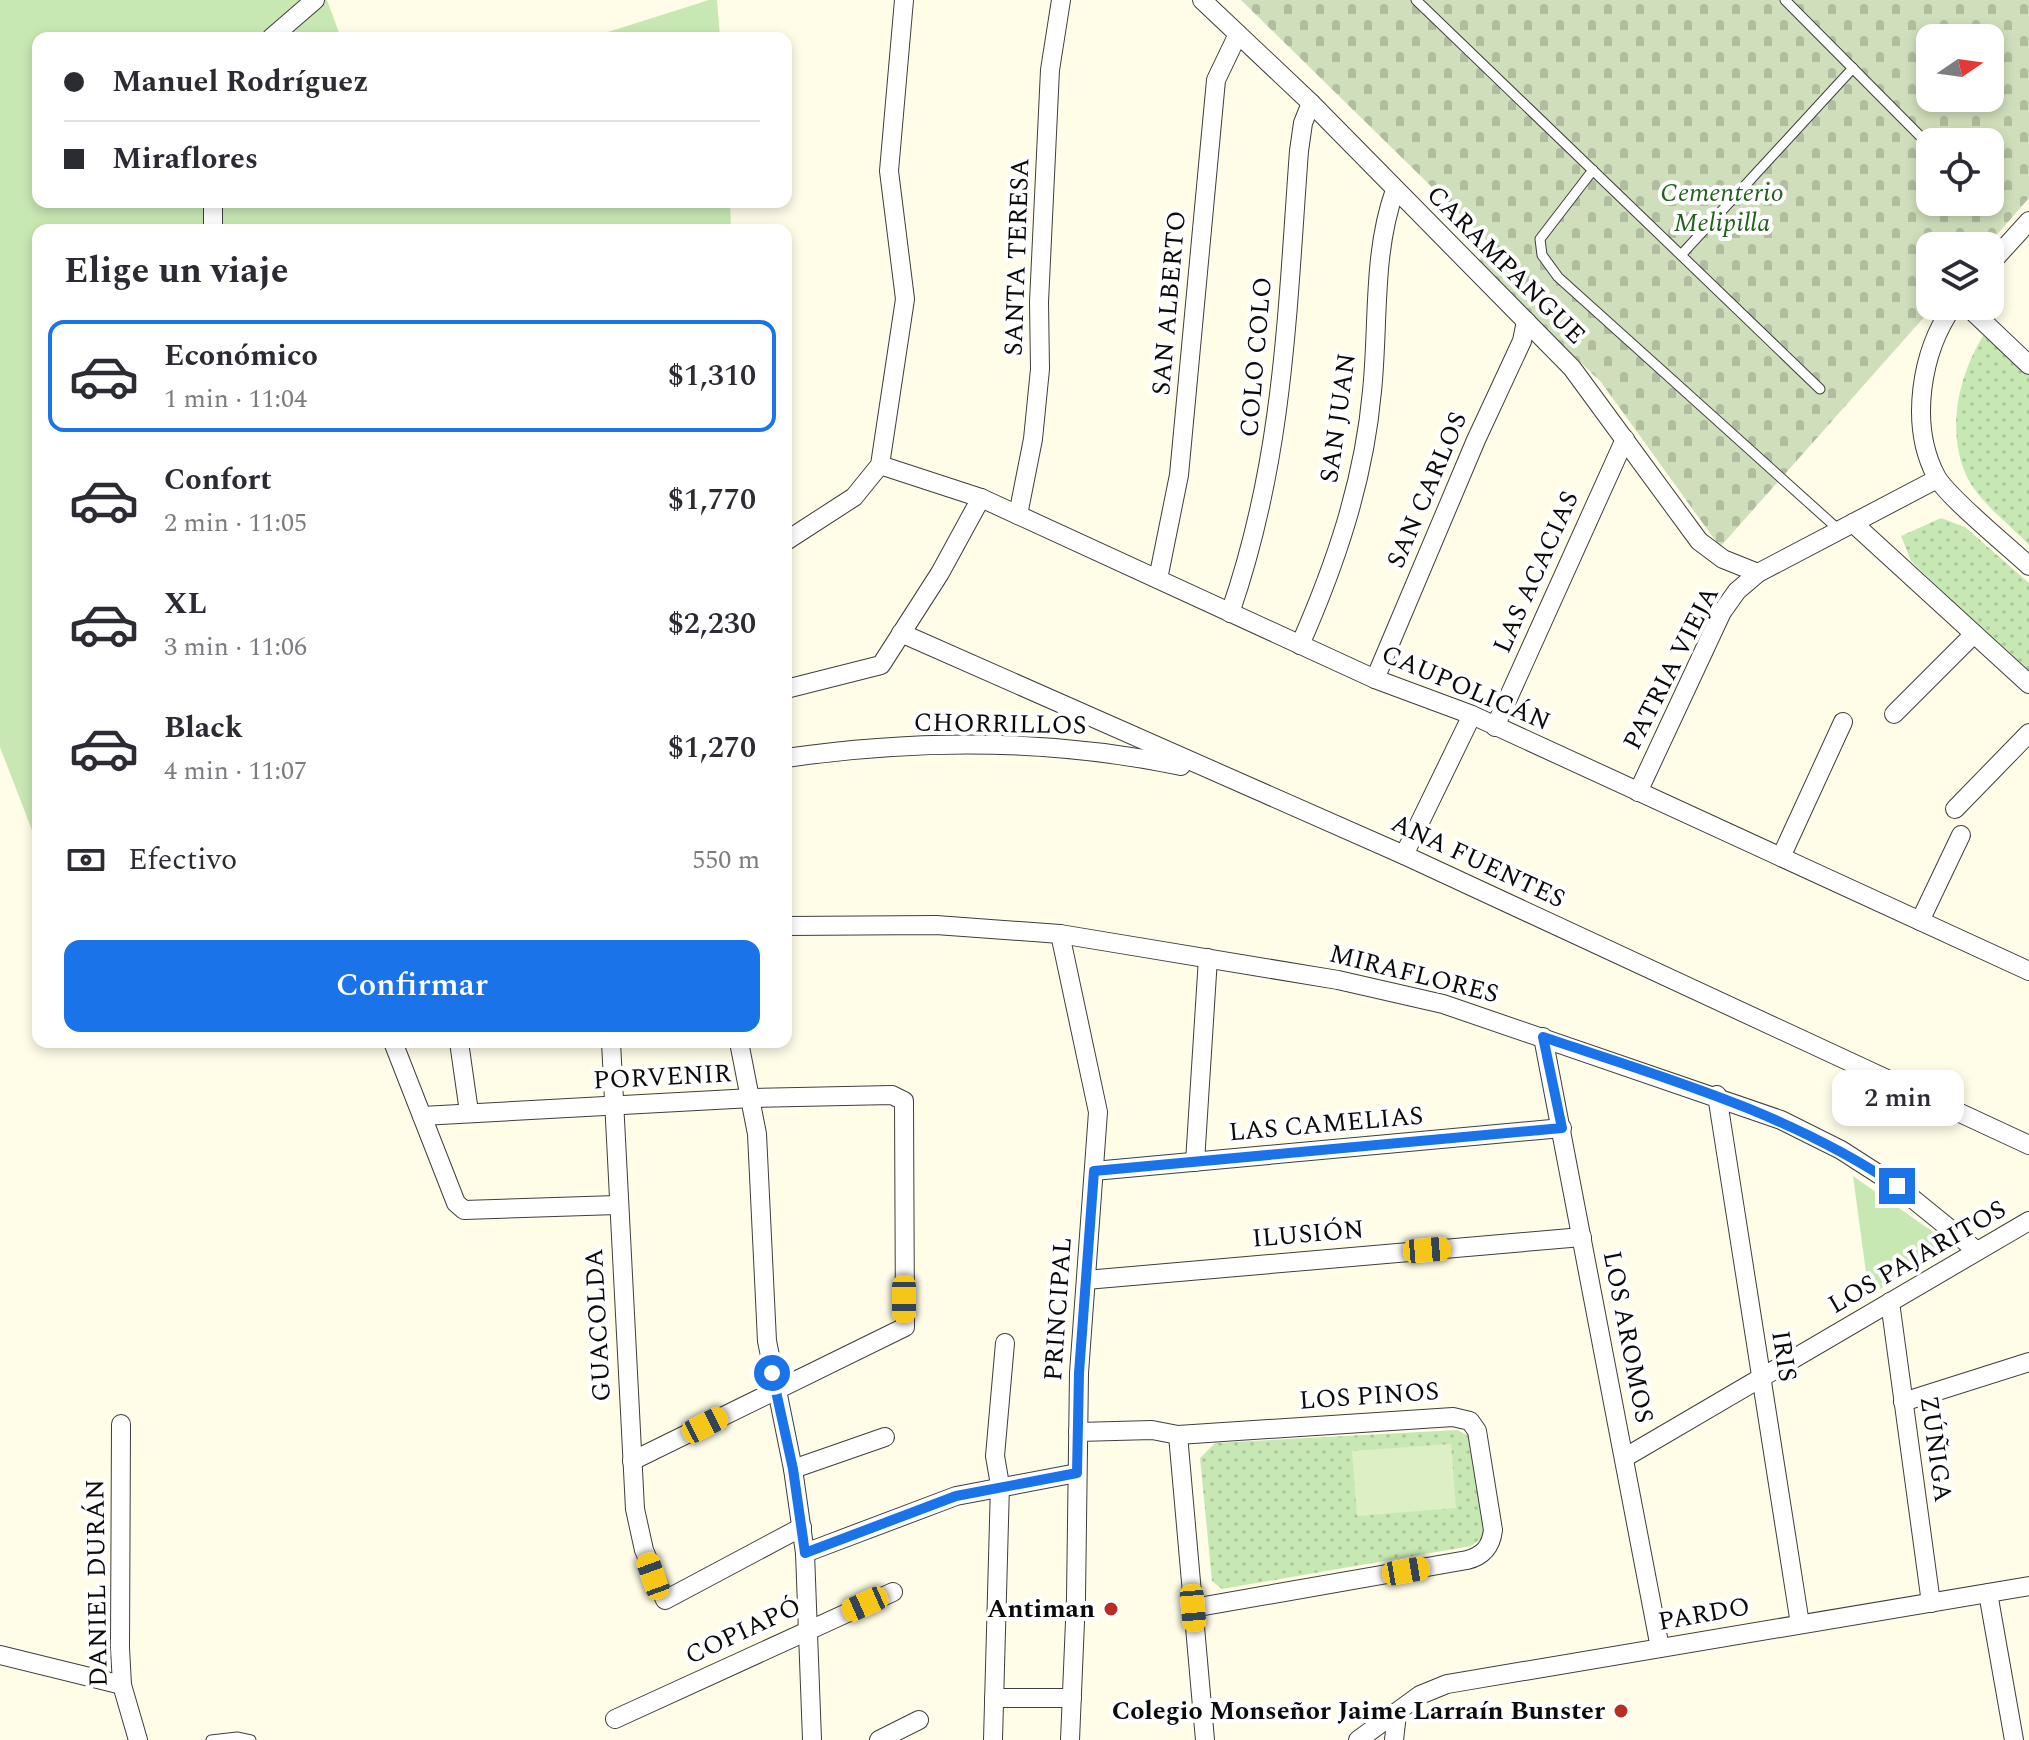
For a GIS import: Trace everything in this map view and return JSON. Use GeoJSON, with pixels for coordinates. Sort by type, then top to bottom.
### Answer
{"type":"FeatureCollection","features":[{"type":"Feature","properties":{"kind":"street"},"geometry":{"type":"LineString","coordinates":[[278,32],[315,0]]}},
{"type":"Feature","properties":{"kind":"street"},"geometry":{"type":"LineString","coordinates":[[792,537],[854,497],[880,465],[905,299],[889,171],[904,0]]}},
{"type":"Feature","properties":{"kind":"street","name":"SANTA TERESA"},"geometry":{"type":"LineString","coordinates":[[1018,515],[1033,439],[1040,369],[1039,302],[1050,70],[1061,0]]}},
{"type":"Feature","properties":{"kind":"street","name":"CARAMPANGUE"},"geometry":{"type":"LineString","coordinates":[[1202,0],[1311,103],[1572,368],[1699,541],[1723,559],[1758,573]]}},
{"type":"Feature","properties":{"kind":"street","name":"SAN ALBERTO"},"geometry":{"type":"LineString","coordinates":[[1158,579],[1179,475],[1216,80],[1238,34]]}},
{"type":"Feature","properties":{"kind":"street","name":"COLO COLO"},"geometry":{"type":"LineString","coordinates":[[1230,613],[1248,562],[1271,469],[1281,392],[1299,151],[1303,123],[1311,103]]}},
{"type":"Feature","properties":{"kind":"street","name":"SAN JUAN"},"geometry":{"type":"LineString","coordinates":[[1300,645],[1335,565],[1361,468],[1372,392],[1381,248],[1395,190]]}},
{"type":"Feature","properties":{"kind":"street"},"geometry":{"type":"LineString","coordinates":[[2004,249],[2029,221]]}},
{"type":"Feature","properties":{"kind":"street"},"geometry":{"type":"LineString","coordinates":[[1946,320],[1930,351],[1923,389],[1924,431],[1937,479],[2029,566]]}},
{"type":"Feature","properties":{"kind":"street"},"geometry":{"type":"LineString","coordinates":[[1982,320],[2029,365]]}},
{"type":"Feature","properties":{"kind":"street","name":"SAN CARLOS"},"geometry":{"type":"LineString","coordinates":[[1375,679],[1476,440],[1522,341],[1526,321]]}},
{"type":"Feature","properties":{"kind":"street","name":"LAS ACACIAS"},"geometry":{"type":"LineString","coordinates":[[1495,727],[1625,439]]}},
{"type":"Feature","properties":{"kind":"street","name":"CAUPOLICÁN"},"geometry":{"type":"LineString","coordinates":[[880,465],[981,498],[1375,679],[1472,715],[2029,971]]}},
{"type":"Feature","properties":{"kind":"street","name":"PATRIA VIEJA"},"geometry":{"type":"LineString","coordinates":[[1638,792],[1722,612],[1737,591],[1758,573],[1937,479]]}},
{"type":"Feature","properties":{"kind":"street"},"geometry":{"type":"LineString","coordinates":[[792,687],[881,665],[981,498]]}},
{"type":"Feature","properties":{"kind":"street"},"geometry":{"type":"LineString","coordinates":[[1846,527],[2029,684]]}},
{"type":"Feature","properties":{"kind":"street","name":"ANA FUENTES"},"geometry":{"type":"LineString","coordinates":[[901,633],[1404,855],[2029,1145]]}},
{"type":"Feature","properties":{"kind":"street"},"geometry":{"type":"LineString","coordinates":[[1894,714],[1974,634]]}},
{"type":"Feature","properties":{"kind":"street"},"geometry":{"type":"LineString","coordinates":[[1404,855],[1472,715]]}},
{"type":"Feature","properties":{"kind":"street"},"geometry":{"type":"LineString","coordinates":[[1781,857],[1843,722]]}},
{"type":"Feature","properties":{"kind":"street"},"geometry":{"type":"LineString","coordinates":[[1955,809],[2029,733]]}},
{"type":"Feature","properties":{"kind":"street","name":"CHORRILLOS"},"geometry":{"type":"LineString","coordinates":[[792,757],[897,747],[1032,746],[1129,756],[1211,772]]}},
{"type":"Feature","properties":{"kind":"street"},"geometry":{"type":"LineString","coordinates":[[1920,921],[1961,835]]}},
{"type":"Feature","properties":{"kind":"street","name":"MIRAFLORES"},"geometry":{"type":"LineString","coordinates":[[792,926],[936,925],[1060,934],[1390,991],[1543,1037],[1717,1095],[1791,1125],[1869,1167],[1977,1251]]}},
{"type":"Feature","properties":{"kind":"street","name":"PRINCIPAL"},"geometry":{"type":"LineString","coordinates":[[1060,934],[1098,1112],[1078,1432],[1070,1740]]}},
{"type":"Feature","properties":{"kind":"street"},"geometry":{"type":"LineString","coordinates":[[1195,1162],[1208,958]]}},
{"type":"Feature","properties":{"kind":"street","name":"LOS AROMOS"},"geometry":{"type":"LineString","coordinates":[[1543,1037],[1660,1648]]}},
{"type":"Feature","properties":{"kind":"street"},"geometry":{"type":"LineString","coordinates":[[395,1048],[456,1203],[464,1210],[477,1213],[617,1205]]}},
{"type":"Feature","properties":{"kind":"street"},"geometry":{"type":"LineString","coordinates":[[460,1048],[469,1112]]}},
{"type":"Feature","properties":{"kind":"street","name":"GUACOLDA"},"geometry":{"type":"LineString","coordinates":[[611,1048],[632,1461],[641,1540],[665,1600],[802,1527]]}},
{"type":"Feature","properties":{"kind":"street"},"geometry":{"type":"LineString","coordinates":[[740,1048],[757,1134],[765,1325],[793,1469],[805,1553],[812,1740]]}},
{"type":"Feature","properties":{"kind":"street","name":"PORVENIR"},"geometry":{"type":"LineString","coordinates":[[422,1116],[752,1098],[892,1095],[904,1101],[905,1327],[777,1389]]}},
{"type":"Feature","properties":{"kind":"street","name":"IRIS"},"geometry":{"type":"LineString","coordinates":[[1717,1095],[1800,1624]]}},
{"type":"Feature","properties":{"kind":"street","name":"LAS CAMELIAS"},"geometry":{"type":"LineString","coordinates":[[1094,1171],[1562,1128]]}},
{"type":"Feature","properties":{"kind":"street","name":"LOS PAJARITOS"},"geometry":{"type":"LineString","coordinates":[[1624,1458],[2029,1221]]}},
{"type":"Feature","properties":{"kind":"street","name":"ILUSIÓN"},"geometry":{"type":"LineString","coordinates":[[1086,1280],[1582,1237]]}},
{"type":"Feature","properties":{"kind":"street","name":"ZÚÑIGA"},"geometry":{"type":"LineString","coordinates":[[1890,1302],[1931,1603]]}},
{"type":"Feature","properties":{"kind":"street"},"geometry":{"type":"LineString","coordinates":[[993,1740],[1000,1485],[995,1456],[1005,1343]]}},
{"type":"Feature","properties":{"kind":"street"},"geometry":{"type":"LineString","coordinates":[[1903,1402],[2029,1362]]}},
{"type":"Feature","properties":{"kind":"street"},"geometry":{"type":"LineString","coordinates":[[632,1461],[777,1389]]}},
{"type":"Feature","properties":{"kind":"street","name":"LOS PINOS"},"geometry":{"type":"LineString","coordinates":[[1078,1432],[1152,1430],[1178,1435],[1464,1418],[1477,1431],[1493,1530],[1487,1549],[1467,1560],[1193,1608]]}},
{"type":"Feature","properties":{"kind":"street","name":"DANIEL DURÁN"},"geometry":{"type":"LineString","coordinates":[[121,1424],[122,1685],[138,1740]]}},
{"type":"Feature","properties":{"kind":"street"},"geometry":{"type":"LineString","coordinates":[[1178,1435],[1205,1740]]}},
{"type":"Feature","properties":{"kind":"street"},"geometry":{"type":"LineString","coordinates":[[793,1469],[885,1437]]}},
{"type":"Feature","properties":{"kind":"street"},"geometry":{"type":"LineString","coordinates":[[805,1553],[924,1507],[1000,1485],[1077,1473]]}},
{"type":"Feature","properties":{"kind":"street","name":"PARDO"},"geometry":{"type":"LineString","coordinates":[[1358,1740],[1420,1695],[1447,1684],[2029,1586]]}},
{"type":"Feature","properties":{"kind":"street","name":"COPIAPÓ"},"geometry":{"type":"LineString","coordinates":[[615,1719],[893,1592]]}},
{"type":"Feature","properties":{"kind":"street"},"geometry":{"type":"LineString","coordinates":[[1988,1593],[2014,1740]]}},
{"type":"Feature","properties":{"kind":"street"},"geometry":{"type":"LineString","coordinates":[[0,1655],[122,1685]]}},
{"type":"Feature","properties":{"kind":"street"},"geometry":{"type":"LineString","coordinates":[[994,1698],[1072,1698]]}},
{"type":"Feature","properties":{"kind":"street"},"geometry":{"type":"LineString","coordinates":[[1394,1740],[1397,1714]]}},
{"type":"Feature","properties":{"kind":"street"},"geometry":{"type":"LineString","coordinates":[[879,1740],[919,1720]]}},
{"type":"Feature","properties":{"kind":"lane"},"geometry":{"type":"LineString","coordinates":[[1416,0],[1820,389]]}},
{"type":"Feature","properties":{"kind":"lane"},"geometry":{"type":"LineString","coordinates":[[1785,0],[1916,132]]}},
{"type":"Feature","properties":{"kind":"lane"},"geometry":{"type":"LineString","coordinates":[[1681,255],[1853,68]]}},
{"type":"Feature","properties":{"kind":"lane"},"geometry":{"type":"LineString","coordinates":[[1593,170],[1540,239],[1542,255],[1558,277],[1846,527]]}},
{"type":"Feature","properties":{"kind":"lane"},"geometry":{"type":"LineString","coordinates":[[211,1740],[251,1740]]}},
{"type":"Feature","properties":{"kind":"green space"},"geometry":{"type":"Polygon","coordinates":[[[0,0],[327,0],[339,32],[32,32],[32,208],[730,208],[731,224],[32,224],[32,830],[0,747],[0,0]]]}},
{"type":"Feature","properties":{"kind":"green space"},"geometry":{"type":"Polygon","coordinates":[[[709,0],[717,0],[720,32],[608,32],[709,0]]]}},
{"type":"Feature","properties":{"kind":"green space","name":"Cementerio Melipilla"},"geometry":{"type":"Polygon","coordinates":[[[1241,0],[2029,0],[2029,198],[1999,232],[1916,232],[1916,320],[1922,320],[1720,547],[1601,382],[1477,262],[1491,245],[1241,0]]]}},
{"type":"Feature","properties":{"kind":"green space"},"geometry":{"type":"Polygon","coordinates":[[[1988,328],[2029,368],[2029,545],[1971,485],[1960,456],[1956,418],[1963,380],[1988,328]]]}},
{"type":"Feature","properties":{"kind":"green space"},"geometry":{"type":"Polygon","coordinates":[[[1941,518],[1965,527],[2029,583],[2029,675],[1911,561],[1901,536],[1941,518]]]}},
{"type":"Feature","properties":{"kind":"green space"},"geometry":{"type":"Polygon","coordinates":[[[1853,1176],[1946,1241],[1947,1252],[1869,1295],[1853,1176]]]}},
{"type":"Feature","properties":{"kind":"green space"},"geometry":{"type":"Polygon","coordinates":[[[1457,1430],[1471,1437],[1484,1537],[1471,1546],[1222,1589],[1212,1581],[1200,1458],[1215,1443],[1457,1430]]]}},
{"type":"Feature","properties":{"kind":"green space"},"geometry":{"type":"Polygon","coordinates":[[[1451,1444],[1456,1508],[1357,1516],[1352,1451],[1451,1444]]]}},
{"type":"Feature","properties":{"kind":"place","name":"Antiman"},"geometry":{"type":"Point","coordinates":[1111,1609]}},
{"type":"Feature","properties":{"kind":"place","name":"Colegio Monseñor Jaime Larraín Bunster"},"geometry":{"type":"Point","coordinates":[1621,1711]}},
{"type":"Feature","properties":{"kind":"route"},"geometry":{"type":"LineString","coordinates":[[772,1373],[793,1469],[805,1553],[956,1496],[1000,1485],[1077,1473],[1079,1373],[1094,1171],[1562,1128],[1543,1037],[1781,1120],[1841,1150],[1897,1186]]}}]}
